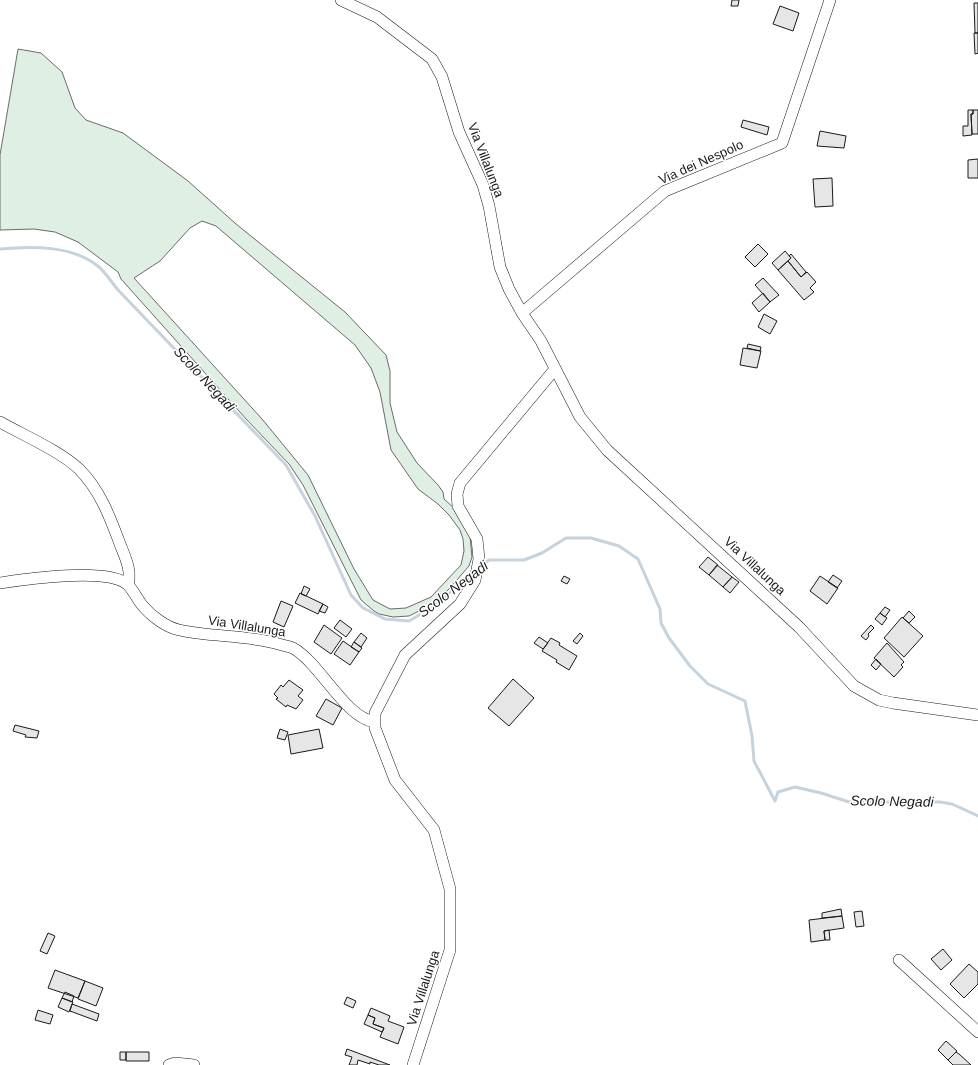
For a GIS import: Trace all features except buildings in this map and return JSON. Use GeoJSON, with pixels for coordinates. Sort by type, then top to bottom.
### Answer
{"type":"FeatureCollection","features":[{"type":"Feature","properties":{"kind":"street","name":"Via Villalunga"},"geometry":{"type":"LineString","coordinates":[[341,0],[377,17],[432,59],[442,77],[459,132],[483,185],[489,206],[500,267],[509,289],[522,313],[541,340],[580,417],[607,450],[794,622],[854,686],[879,700],[978,715]]}},
{"type":"Feature","properties":{"kind":"street","name":"Via dei Nespolo"},"geometry":{"type":"LineString","coordinates":[[522,313],[665,191],[782,143],[830,0]]}},
{"type":"Feature","properties":{"kind":"street"},"geometry":{"type":"LineString","coordinates":[[374,722],[377,708],[405,655],[460,604],[475,580],[479,559],[477,539],[458,506],[460,483],[555,369]]}},
{"type":"Feature","properties":{"kind":"street"},"geometry":{"type":"LineString","coordinates":[[0,422],[65,459],[79,469],[107,508],[129,570],[128,584],[112,578],[81,575],[0,583]]}},
{"type":"Feature","properties":{"kind":"street","name":"Via Villalunga"},"geometry":{"type":"LineString","coordinates":[[128,584],[143,606],[154,618],[178,630],[267,641],[292,648],[306,658],[355,713],[368,721],[374,722],[374,728],[395,780],[434,830],[450,889],[450,950],[413,1065]]}},
{"type":"Feature","properties":{"kind":"street"},"geometry":{"type":"LineString","coordinates":[[899,960],[978,1032]]}},
{"type":"Feature","properties":{"kind":"street"},"geometry":{"type":"LineString","coordinates":[[169,1065],[176,1063],[194,1065]]}},
{"type":"Feature","properties":{"kind":"green space"},"geometry":{"type":"Polygon","coordinates":[[[18,49],[41,53],[62,72],[75,108],[86,120],[123,133],[188,181],[236,224],[345,312],[386,355],[390,371],[390,403],[397,432],[417,463],[443,492],[444,499],[454,508],[470,536],[472,557],[469,566],[449,589],[433,604],[409,616],[393,617],[379,614],[361,600],[303,485],[289,464],[247,420],[121,279],[118,272],[78,242],[55,232],[34,229],[0,230],[0,155],[18,49]],[[202,221],[190,228],[160,261],[134,278],[262,419],[308,475],[354,569],[373,600],[390,609],[406,608],[431,597],[461,565],[464,551],[463,539],[460,530],[449,515],[438,504],[418,489],[391,450],[380,392],[371,368],[355,345],[216,226],[202,221]]]}},
{"type":"Feature","properties":{"kind":"waterway","name":"Scolo Negadi"},"geometry":{"type":"LineString","coordinates":[[0,249],[25,247],[64,251],[77,254],[102,269],[119,291],[286,465],[315,516],[351,595],[363,608],[385,619],[409,621],[436,605],[473,572]]}},
{"type":"Feature","properties":{"kind":"waterway","name":"Scolo Negadi"},"geometry":{"type":"LineString","coordinates":[[481,566],[489,560],[524,560],[542,553],[566,538],[591,538],[619,546],[638,559],[660,609],[661,623],[669,638],[690,666],[708,684],[745,701],[752,736],[754,761],[775,801],[778,792],[795,787],[849,802],[940,802],[952,804],[978,816]]}}]}
